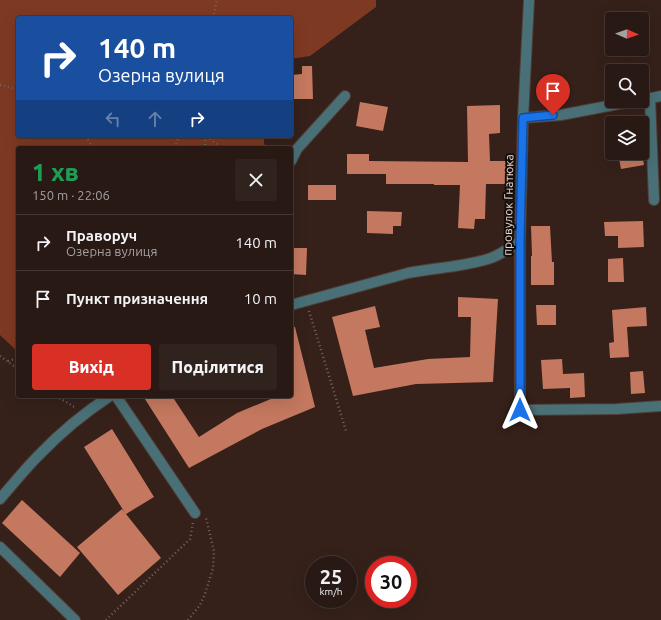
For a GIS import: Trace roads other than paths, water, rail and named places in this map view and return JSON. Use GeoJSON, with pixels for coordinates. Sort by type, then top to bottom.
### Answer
{"type":"FeatureCollection","features":[{"type":"Feature","properties":{"kind":"street","name":"провулок Гнатюка"},"geometry":{"type":"LineString","coordinates":[[529,0],[523,118],[520,241],[520,410],[617,409],[661,406]]}},
{"type":"Feature","properties":{"kind":"street"},"geometry":{"type":"LineString","coordinates":[[293,158],[298,149],[345,96]]}},
{"type":"Feature","properties":{"kind":"street"},"geometry":{"type":"LineString","coordinates":[[649,98],[661,96]]}},
{"type":"Feature","properties":{"kind":"street"},"geometry":{"type":"LineString","coordinates":[[523,118],[561,115],[605,107]]}},
{"type":"Feature","properties":{"kind":"street"},"geometry":{"type":"LineString","coordinates":[[647,108],[654,200]]}},
{"type":"Feature","properties":{"kind":"street"},"geometry":{"type":"LineString","coordinates":[[293,305],[408,273],[489,259],[520,241]]}},
{"type":"Feature","properties":{"kind":"street"},"geometry":{"type":"LineString","coordinates":[[0,499],[38,456],[61,433],[91,408],[107,398]]}},
{"type":"Feature","properties":{"kind":"street"},"geometry":{"type":"LineString","coordinates":[[117,398],[200,515]]}},
{"type":"Feature","properties":{"kind":"street"},"geometry":{"type":"LineString","coordinates":[[0,547],[75,620]]}}]}
